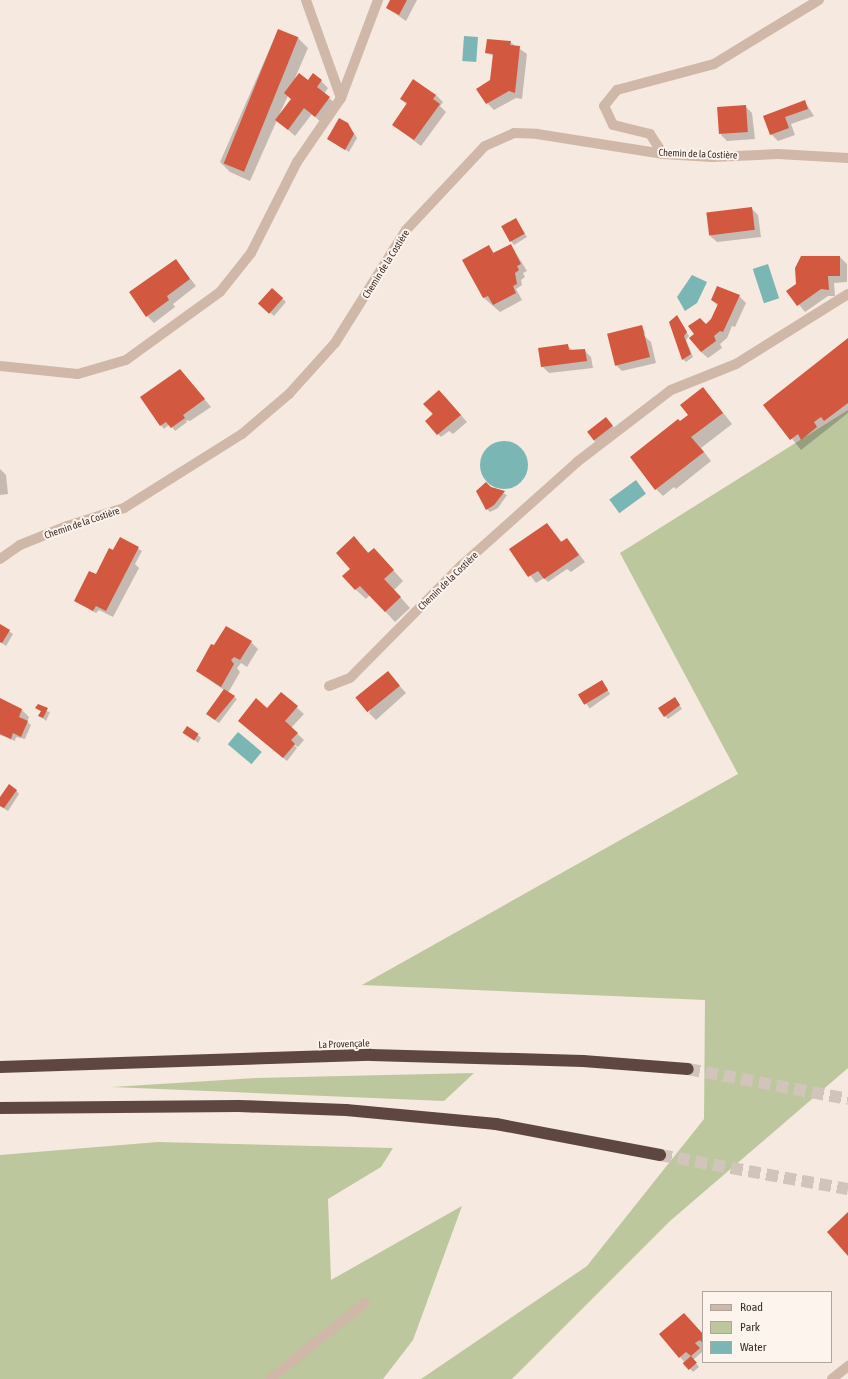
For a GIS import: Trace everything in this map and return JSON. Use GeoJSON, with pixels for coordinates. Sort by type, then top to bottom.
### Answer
{"type":"FeatureCollection","features":[{"type":"Feature","properties":{"kind":"highway","name":"La Provençale"},"geometry":{"type":"LineString","coordinates":[[0,1067],[371,1055],[570,1060],[688,1069]]}},
{"type":"Feature","properties":{"kind":"highway"},"geometry":{"type":"LineString","coordinates":[[0,1108],[239,1106],[408,1116],[496,1124],[660,1155]]}},
{"type":"Feature","properties":{"kind":"street"},"geometry":{"type":"LineString","coordinates":[[306,0],[341,98]]}},
{"type":"Feature","properties":{"kind":"street"},"geometry":{"type":"LineString","coordinates":[[0,366],[78,374],[126,360],[220,292],[251,253],[297,162],[341,98],[378,0]]}},
{"type":"Feature","properties":{"kind":"street"},"geometry":{"type":"LineString","coordinates":[[663,154],[650,134],[613,125],[604,106],[617,90],[714,64],[819,0]]}},
{"type":"Feature","properties":{"kind":"street","name":"Chemin de la Costière"},"geometry":{"type":"LineString","coordinates":[[0,560],[20,545],[61,528],[124,508],[242,434],[272,409],[289,394],[335,343],[406,230],[486,146],[514,133],[537,134],[663,154],[712,157],[778,154],[848,158]]}},
{"type":"Feature","properties":{"kind":"street","name":"Chemin de la Costière"},"geometry":{"type":"LineString","coordinates":[[329,686],[350,678],[462,565],[565,472],[665,395],[736,364],[848,294]]}},
{"type":"Feature","properties":{"kind":"street"},"geometry":{"type":"LineString","coordinates":[[270,1379],[365,1303]]}},
{"type":"Feature","properties":{"kind":"street"},"geometry":{"type":"LineString","coordinates":[[832,1379],[848,1366]]}},
{"type":"Feature","properties":{"kind":"green space"},"geometry":{"type":"Polygon","coordinates":[[[848,410],[848,1068],[670,1221],[512,1379],[421,1379],[587,1266],[704,1119],[705,1000],[362,985],[738,774],[620,553],[848,410]]]}},
{"type":"Feature","properties":{"kind":"green space"},"geometry":{"type":"Polygon","coordinates":[[[474,1073],[444,1101],[112,1087],[256,1078],[474,1073]]]}},
{"type":"Feature","properties":{"kind":"green space"},"geometry":{"type":"Polygon","coordinates":[[[158,1142],[393,1148],[381,1167],[328,1199],[331,1280],[462,1206],[413,1340],[383,1379],[0,1379],[0,1155],[158,1142]]]}},
{"type":"Feature","properties":{"kind":"water"},"geometry":{"type":"Polygon","coordinates":[[[464,36],[478,37],[476,62],[462,61],[464,36]]]}},
{"type":"Feature","properties":{"kind":"water"},"geometry":{"type":"Polygon","coordinates":[[[768,264],[779,298],[764,303],[753,269],[768,264]]]}},
{"type":"Feature","properties":{"kind":"water"},"geometry":{"type":"Polygon","coordinates":[[[692,275],[707,282],[697,303],[685,311],[677,297],[692,275]]]}},
{"type":"Feature","properties":{"kind":"water"},"geometry":{"type":"Polygon","coordinates":[[[499,441],[509,441],[521,448],[528,460],[528,470],[521,482],[509,489],[499,489],[491,485],[484,478],[480,470],[480,460],[484,452],[491,445],[499,441]]]}},
{"type":"Feature","properties":{"kind":"water"},"geometry":{"type":"Polygon","coordinates":[[[636,480],[646,494],[619,513],[609,499],[636,480]]]}},
{"type":"Feature","properties":{"kind":"water"},"geometry":{"type":"Polygon","coordinates":[[[238,732],[262,752],[251,764],[228,744],[238,732]]]}},
{"type":"Feature","properties":{"kind":"building"},"geometry":{"type":"Polygon","coordinates":[[[390,0],[407,0],[399,15],[386,8],[390,0]]]}},
{"type":"Feature","properties":{"kind":"building"},"geometry":{"type":"Polygon","coordinates":[[[278,29],[298,37],[244,172],[224,163],[278,29]]]}},
{"type":"Feature","properties":{"kind":"building"},"geometry":{"type":"Polygon","coordinates":[[[487,39],[511,41],[510,45],[520,46],[515,93],[509,91],[486,104],[476,89],[490,80],[493,54],[485,53],[487,39]]]}},
{"type":"Feature","properties":{"kind":"building"},"geometry":{"type":"Polygon","coordinates":[[[299,73],[308,80],[313,73],[322,80],[317,87],[330,97],[315,117],[304,108],[288,130],[275,120],[291,99],[284,93],[299,73]]]}},
{"type":"Feature","properties":{"kind":"building"},"geometry":{"type":"Polygon","coordinates":[[[413,79],[436,95],[433,99],[440,104],[414,140],[392,125],[407,103],[400,99],[413,79]]]}},
{"type":"Feature","properties":{"kind":"building"},"geometry":{"type":"Polygon","coordinates":[[[805,100],[808,109],[785,117],[789,128],[770,135],[763,116],[805,100]]]}},
{"type":"Feature","properties":{"kind":"building"},"geometry":{"type":"Polygon","coordinates":[[[746,105],[748,132],[719,134],[717,107],[746,105]]]}},
{"type":"Feature","properties":{"kind":"building"},"geometry":{"type":"Polygon","coordinates":[[[339,118],[348,123],[354,134],[345,150],[327,139],[339,118]]]}},
{"type":"Feature","properties":{"kind":"building"},"geometry":{"type":"Polygon","coordinates":[[[752,207],[755,230],[709,235],[706,213],[752,207]]]}},
{"type":"Feature","properties":{"kind":"building"},"geometry":{"type":"Polygon","coordinates":[[[516,218],[525,234],[510,242],[501,226],[516,218]]]}},
{"type":"Feature","properties":{"kind":"building"},"geometry":{"type":"Polygon","coordinates":[[[511,244],[521,264],[517,266],[519,270],[515,273],[517,284],[513,286],[516,293],[493,305],[488,296],[483,298],[462,260],[489,245],[493,253],[511,244]]]}},
{"type":"Feature","properties":{"kind":"building"},"geometry":{"type":"Polygon","coordinates":[[[801,256],[840,256],[840,276],[828,276],[829,290],[821,289],[797,306],[786,291],[796,284],[795,268],[801,256]]]}},
{"type":"Feature","properties":{"kind":"building"},"geometry":{"type":"Polygon","coordinates":[[[176,259],[190,279],[167,296],[169,300],[146,317],[129,292],[176,259]]]}},
{"type":"Feature","properties":{"kind":"building"},"geometry":{"type":"Polygon","coordinates":[[[717,286],[740,295],[723,332],[720,331],[714,336],[716,341],[701,352],[689,338],[694,334],[688,326],[700,318],[706,324],[711,319],[718,304],[711,300],[717,286]]]}},
{"type":"Feature","properties":{"kind":"building"},"geometry":{"type":"Polygon","coordinates":[[[272,288],[283,298],[269,314],[258,304],[272,288]]]}},
{"type":"Feature","properties":{"kind":"building"},"geometry":{"type":"Polygon","coordinates":[[[677,315],[687,332],[684,336],[691,354],[682,360],[669,322],[677,315]]]}},
{"type":"Feature","properties":{"kind":"building"},"geometry":{"type":"Polygon","coordinates":[[[642,325],[650,357],[615,366],[607,334],[642,325]]]}},
{"type":"Feature","properties":{"kind":"building"},"geometry":{"type":"Polygon","coordinates":[[[848,338],[848,403],[824,421],[821,417],[814,422],[817,427],[801,440],[798,434],[790,440],[763,405],[848,338]]]}},
{"type":"Feature","properties":{"kind":"building"},"geometry":{"type":"Polygon","coordinates":[[[568,344],[569,350],[585,349],[587,361],[541,367],[538,348],[568,344]]]}},
{"type":"Feature","properties":{"kind":"building"},"geometry":{"type":"Polygon","coordinates":[[[180,369],[205,399],[183,415],[185,418],[171,428],[166,422],[160,426],[140,397],[180,369]]]}},
{"type":"Feature","properties":{"kind":"building"},"geometry":{"type":"Polygon","coordinates":[[[703,387],[723,413],[691,437],[704,452],[655,490],[630,457],[678,419],[680,421],[688,415],[680,405],[703,387]]]}},
{"type":"Feature","properties":{"kind":"building"},"geometry":{"type":"Polygon","coordinates":[[[439,390],[461,415],[437,435],[425,421],[433,414],[423,404],[439,390]]]}},
{"type":"Feature","properties":{"kind":"building"},"geometry":{"type":"Polygon","coordinates":[[[606,417],[613,426],[594,440],[587,432],[606,417]]]}},
{"type":"Feature","properties":{"kind":"building"},"geometry":{"type":"Polygon","coordinates":[[[486,482],[491,487],[505,491],[494,505],[486,510],[476,491],[486,482]]]}},
{"type":"Feature","properties":{"kind":"building"},"geometry":{"type":"Polygon","coordinates":[[[547,523],[561,542],[567,538],[579,555],[544,579],[538,571],[528,577],[509,549],[547,523]]]}},
{"type":"Feature","properties":{"kind":"building"},"geometry":{"type":"Polygon","coordinates":[[[354,536],[368,553],[374,548],[394,570],[384,579],[401,597],[385,612],[360,586],[355,590],[342,576],[350,569],[336,553],[354,536]]]}},
{"type":"Feature","properties":{"kind":"building"},"geometry":{"type":"Polygon","coordinates":[[[120,537],[139,547],[106,611],[96,606],[93,611],[74,601],[89,571],[96,574],[109,548],[113,550],[120,537]]]}},
{"type":"Feature","properties":{"kind":"building"},"geometry":{"type":"Polygon","coordinates":[[[0,624],[10,630],[2,643],[0,642],[0,624]]]}},
{"type":"Feature","properties":{"kind":"building"},"geometry":{"type":"Polygon","coordinates":[[[226,626],[252,641],[240,660],[234,657],[231,660],[234,664],[221,687],[196,671],[211,644],[214,645],[226,626]]]}},
{"type":"Feature","properties":{"kind":"building"},"geometry":{"type":"Polygon","coordinates":[[[388,671],[400,686],[367,712],[355,697],[388,671]]]}},
{"type":"Feature","properties":{"kind":"building"},"geometry":{"type":"Polygon","coordinates":[[[602,680],[608,690],[584,705],[578,694],[602,680]]]}},
{"type":"Feature","properties":{"kind":"building"},"geometry":{"type":"Polygon","coordinates":[[[224,689],[235,696],[215,720],[206,714],[224,689]]]}},
{"type":"Feature","properties":{"kind":"building"},"geometry":{"type":"Polygon","coordinates":[[[281,692],[298,706],[285,721],[298,733],[291,740],[295,744],[283,758],[238,721],[256,698],[267,708],[281,692]]]}},
{"type":"Feature","properties":{"kind":"building"},"geometry":{"type":"Polygon","coordinates":[[[675,697],[680,705],[664,717],[658,708],[675,697]]]}},
{"type":"Feature","properties":{"kind":"building"},"geometry":{"type":"Polygon","coordinates":[[[0,698],[22,709],[19,717],[28,721],[21,737],[13,733],[11,739],[0,734],[0,698]]]}},
{"type":"Feature","properties":{"kind":"building"},"geometry":{"type":"Polygon","coordinates":[[[38,704],[48,708],[43,718],[38,716],[41,711],[35,708],[38,704]]]}},
{"type":"Feature","properties":{"kind":"building"},"geometry":{"type":"Polygon","coordinates":[[[187,726],[199,734],[194,740],[183,733],[187,726]]]}},
{"type":"Feature","properties":{"kind":"building"},"geometry":{"type":"Polygon","coordinates":[[[9,784],[17,790],[4,808],[0,806],[0,797],[9,784]]]}},
{"type":"Feature","properties":{"kind":"building"},"geometry":{"type":"Polygon","coordinates":[[[848,1212],[848,1256],[827,1232],[848,1212]]]}},
{"type":"Feature","properties":{"kind":"building"},"geometry":{"type":"Polygon","coordinates":[[[684,1313],[702,1333],[702,1343],[700,1340],[695,1343],[700,1348],[691,1356],[686,1352],[679,1358],[659,1334],[684,1313]]]}},
{"type":"Feature","properties":{"kind":"building"},"geometry":{"type":"Polygon","coordinates":[[[691,1356],[697,1363],[689,1370],[683,1363],[691,1356]]]}},
{"type":"Feature","properties":{"kind":"tunnel"},"geometry":{"type":"LineString","coordinates":[[688,1069],[848,1099]]}},
{"type":"Feature","properties":{"kind":"tunnel"},"geometry":{"type":"LineString","coordinates":[[660,1155],[848,1189]]}}]}
